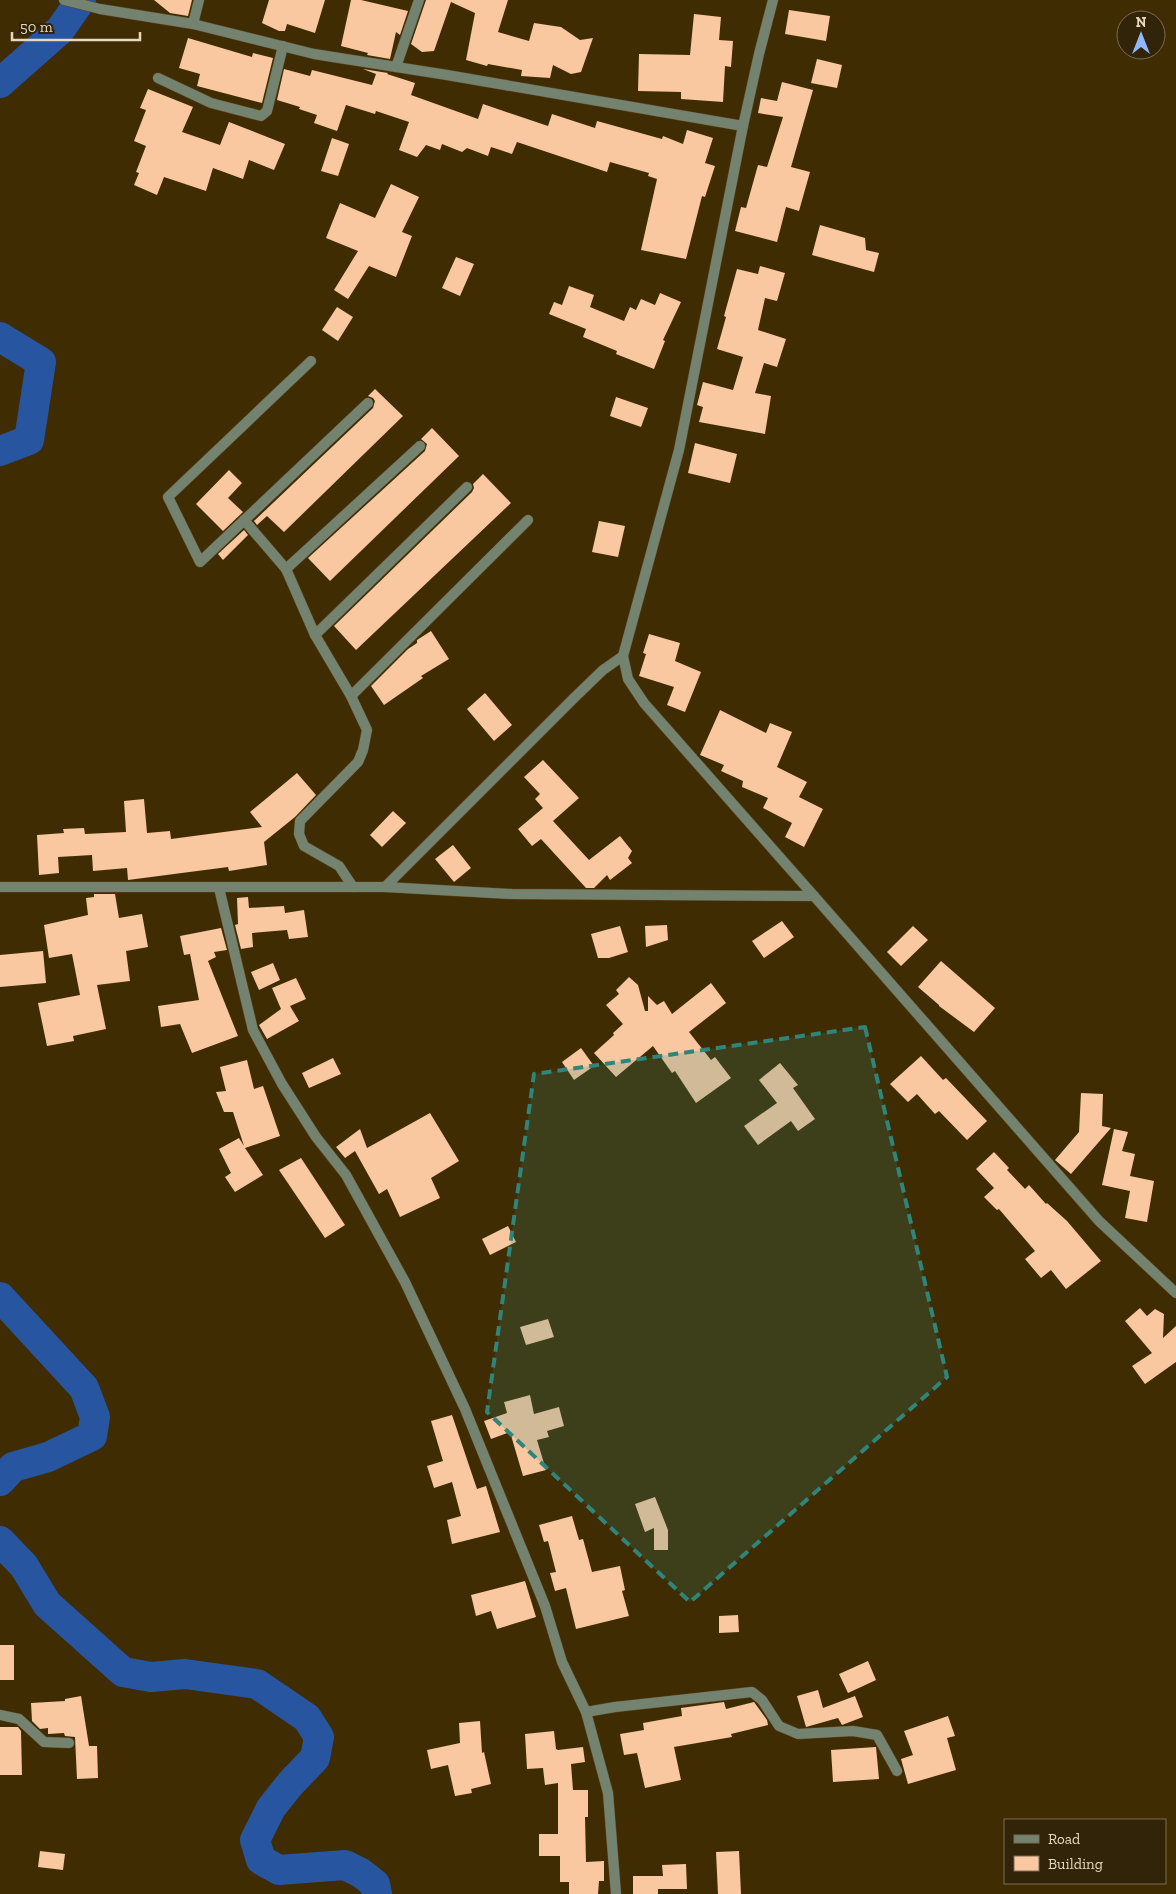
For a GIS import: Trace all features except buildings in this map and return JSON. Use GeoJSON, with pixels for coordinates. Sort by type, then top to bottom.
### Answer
{"type":"FeatureCollection","features":[{"type":"Feature","properties":{"kind":"street"},"geometry":{"type":"LineString","coordinates":[[64,0],[100,9],[194,24],[314,54],[744,126]]}},
{"type":"Feature","properties":{"kind":"street"},"geometry":{"type":"LineString","coordinates":[[194,24],[199,0]]}},
{"type":"Feature","properties":{"kind":"street"},"geometry":{"type":"LineString","coordinates":[[396,67],[419,0]]}},
{"type":"Feature","properties":{"kind":"street"},"geometry":{"type":"LineString","coordinates":[[773,0],[759,54],[679,450],[623,656],[628,679],[644,703],[1093,1214],[1176,1293]]}},
{"type":"Feature","properties":{"kind":"street"},"geometry":{"type":"LineString","coordinates":[[158,78],[211,103],[261,116],[268,111],[283,46]]}},
{"type":"Feature","properties":{"kind":"street"},"geometry":{"type":"LineString","coordinates":[[311,361],[168,497],[200,562],[368,403]]}},
{"type":"Feature","properties":{"kind":"street"},"geometry":{"type":"LineString","coordinates":[[286,569],[420,446]]}},
{"type":"Feature","properties":{"kind":"street"},"geometry":{"type":"LineString","coordinates":[[315,636],[467,487]]}},
{"type":"Feature","properties":{"kind":"street"},"geometry":{"type":"LineString","coordinates":[[244,520],[286,569],[315,636],[351,696],[367,730],[363,750],[358,762],[300,820],[298,828],[304,846],[339,866],[353,887]]}},
{"type":"Feature","properties":{"kind":"street"},"geometry":{"type":"LineString","coordinates":[[351,696],[528,520]]}},
{"type":"Feature","properties":{"kind":"street"},"geometry":{"type":"LineString","coordinates":[[385,887],[575,697],[603,670],[623,656]]}},
{"type":"Feature","properties":{"kind":"street"},"geometry":{"type":"LineString","coordinates":[[0,887],[385,887],[512,894],[814,896]]}},
{"type":"Feature","properties":{"kind":"street"},"geometry":{"type":"LineString","coordinates":[[219,888],[253,1030],[282,1084],[316,1137],[346,1175],[405,1282],[465,1409],[545,1606],[562,1662],[586,1712],[608,1792],[616,1894]]}},
{"type":"Feature","properties":{"kind":"street"},"geometry":{"type":"LineString","coordinates":[[586,1712],[614,1707],[752,1692],[762,1700],[779,1726],[798,1734],[853,1731],[877,1735],[897,1771]]}},
{"type":"Feature","properties":{"kind":"street"},"geometry":{"type":"LineString","coordinates":[[0,1715],[19,1719],[44,1742],[69,1743]]}},
{"type":"Feature","properties":{"kind":"highlighted area"},"geometry":{"type":"Polygon","coordinates":[[[865,1027],[947,1377],[690,1602],[487,1412],[534,1074],[865,1027]]]}},
{"type":"Feature","properties":{"kind":"waterway"},"geometry":{"type":"LineString","coordinates":[[0,83],[60,30],[81,0]]}},
{"type":"Feature","properties":{"kind":"waterway"},"geometry":{"type":"LineString","coordinates":[[0,337],[41,362],[29,440],[0,451]]}},
{"type":"Feature","properties":{"kind":"waterway"},"geometry":{"type":"LineString","coordinates":[[0,1297],[84,1388],[95,1417],[92,1436],[48,1457],[13,1467],[0,1481]]}},
{"type":"Feature","properties":{"kind":"waterway"},"geometry":{"type":"LineString","coordinates":[[0,1541],[24,1566],[47,1604],[123,1672],[151,1677],[185,1674],[257,1684],[307,1718],[319,1737],[315,1758],[291,1783],[271,1808],[255,1840],[261,1860],[279,1870],[345,1865],[361,1873],[375,1884],[377,1894]]}}]}
